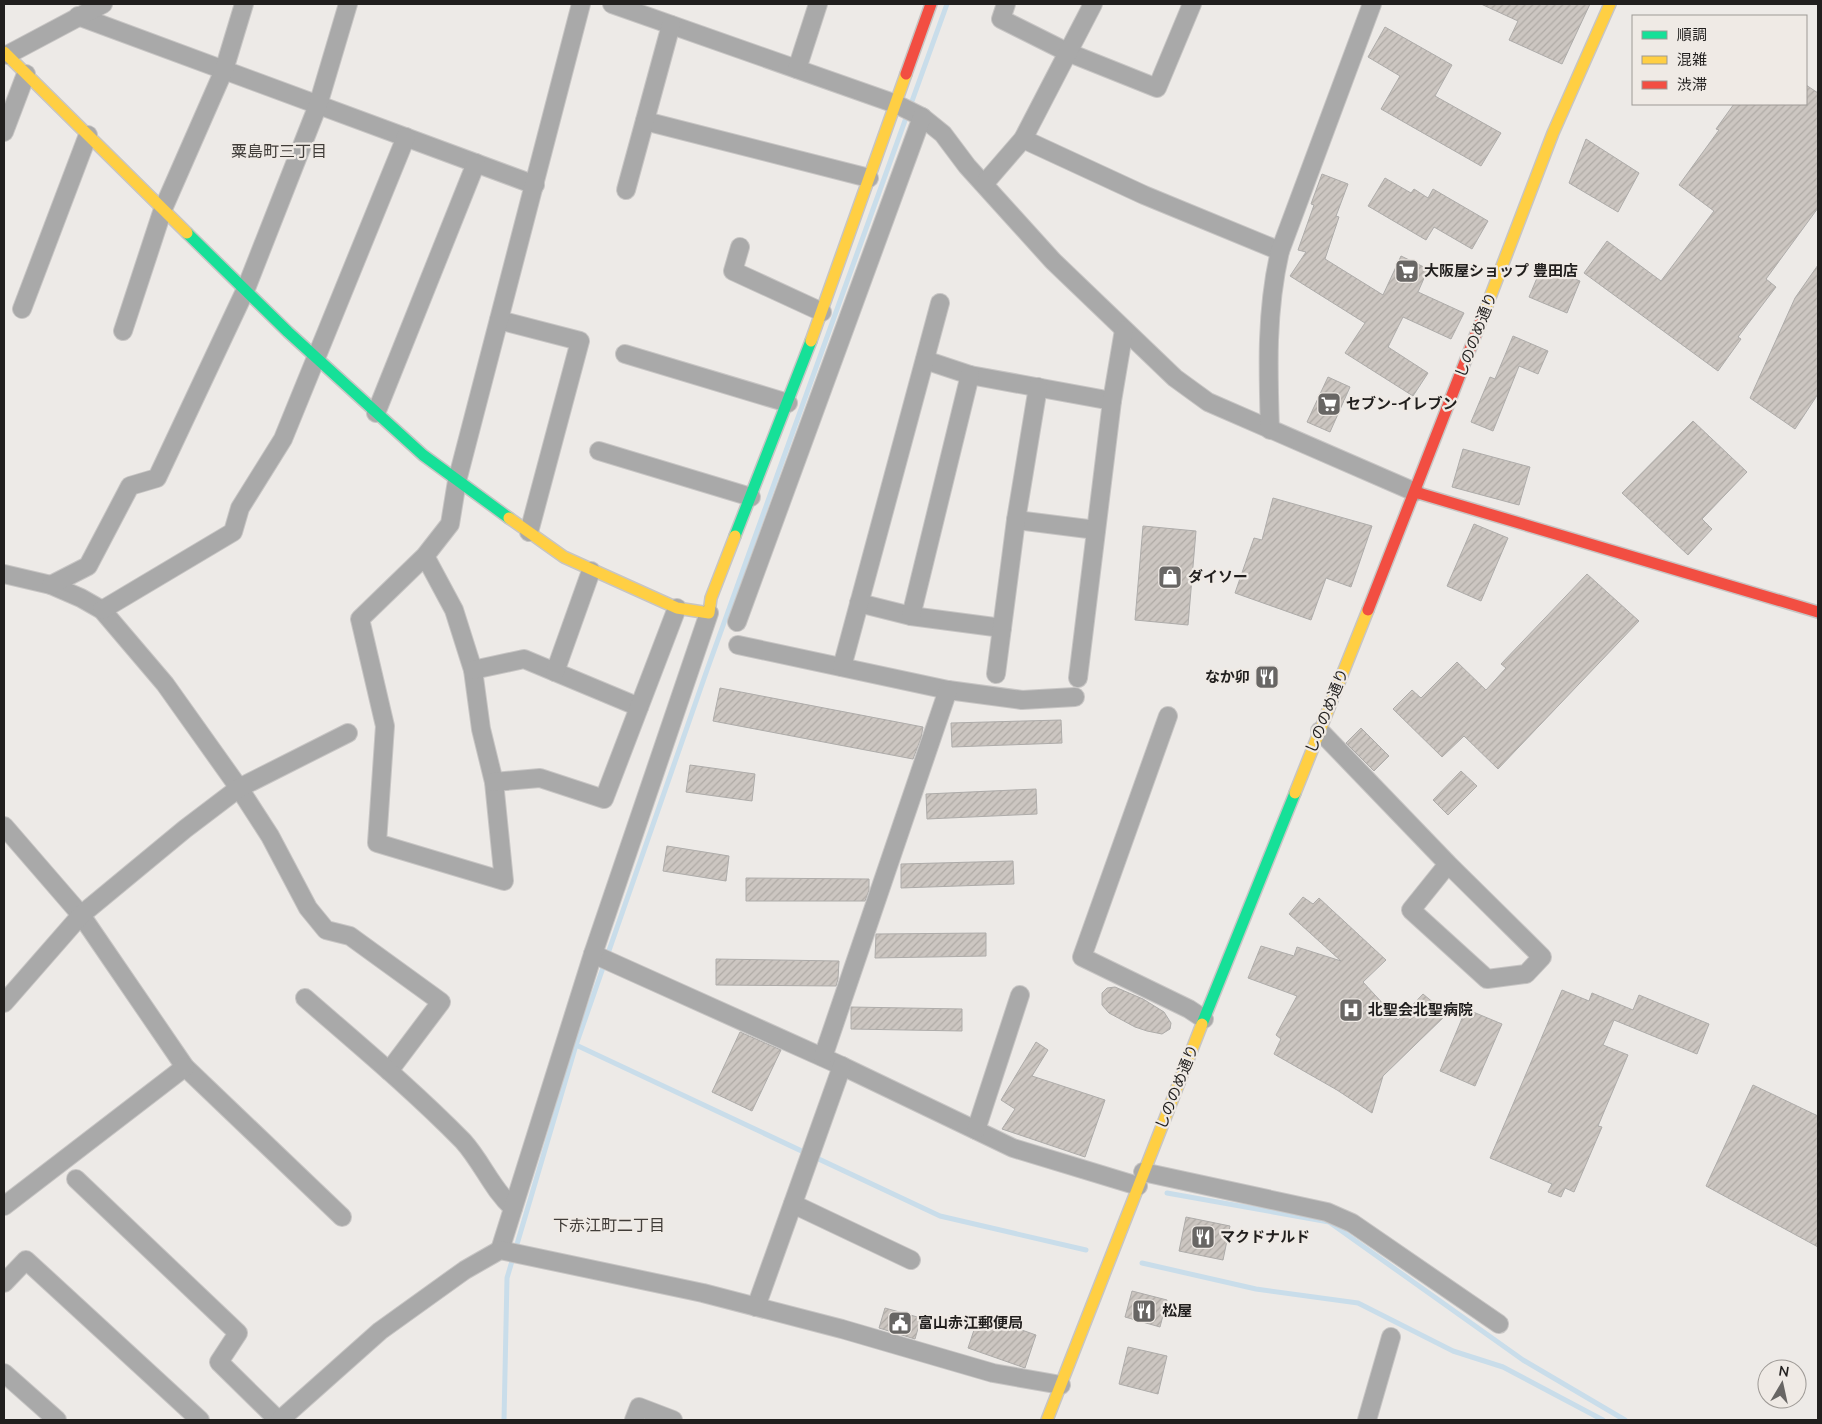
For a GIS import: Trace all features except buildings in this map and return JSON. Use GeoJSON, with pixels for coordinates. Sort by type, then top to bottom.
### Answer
{"type":"FeatureCollection","features":[{"type":"Feature","properties":{"kind":"street"},"geometry":{"type":"LineString","coordinates":[[103,4],[81,10],[5,54],[316,358],[423,455],[564,557],[591,571],[677,608],[709,613]]}},
{"type":"Feature","properties":{"kind":"street"},"geometry":{"type":"LineString","coordinates":[[123,331],[163,210],[224,70],[244,4]]}},
{"type":"Feature","properties":{"kind":"street"},"geometry":{"type":"LineString","coordinates":[[51,586],[88,566],[130,486],[157,478],[246,290],[318,105],[348,4]]}},
{"type":"Feature","properties":{"kind":"street"},"geometry":{"type":"LineString","coordinates":[[425,556],[454,610],[473,670],[481,729],[494,782],[504,881],[376,843],[385,726],[360,619],[425,556],[450,524],[457,481],[581,4]]}},
{"type":"Feature","properties":{"kind":"street"},"geometry":{"type":"LineString","coordinates":[[612,4],[899,106],[920,116],[943,134],[984,184],[1053,261],[1175,378],[1208,402],[1415,492],[1818,612]]}},
{"type":"Feature","properties":{"kind":"street"},"geometry":{"type":"LineString","coordinates":[[797,69],[818,4]]}},
{"type":"Feature","properties":{"kind":"street"},"geometry":{"type":"LineString","coordinates":[[510,1252],[513,1208],[601,958],[709,613],[711,598],[788,403],[869,178],[899,106],[931,4]]}},
{"type":"Feature","properties":{"kind":"street"},"geometry":{"type":"LineString","coordinates":[[1006,4],[1001,18],[1067,52],[1156,88],[1192,4]]}},
{"type":"Feature","properties":{"kind":"street"},"geometry":{"type":"LineString","coordinates":[[984,184],[1023,139],[1093,4]]}},
{"type":"Feature","properties":{"kind":"street"},"geometry":{"type":"LineString","coordinates":[[1270,430],[1268,330],[1272,286],[1280,251],[1372,4]]}},
{"type":"Feature","properties":{"kind":"street","name":"しののめ通り"},"geometry":{"type":"LineString","coordinates":[[1047,1420],[1140,1179],[1415,492],[1554,133],[1610,4]]}},
{"type":"Feature","properties":{"kind":"street"},"geometry":{"type":"LineString","coordinates":[[81,10],[224,70],[535,185]]}},
{"type":"Feature","properties":{"kind":"street"},"geometry":{"type":"LineString","coordinates":[[626,190],[671,25]]}},
{"type":"Feature","properties":{"kind":"street"},"geometry":{"type":"LineString","coordinates":[[4,132],[26,74]]}},
{"type":"Feature","properties":{"kind":"street"},"geometry":{"type":"LineString","coordinates":[[738,622],[920,116]]}},
{"type":"Feature","properties":{"kind":"street"},"geometry":{"type":"LineString","coordinates":[[645,121],[869,178]]}},
{"type":"Feature","properties":{"kind":"street"},"geometry":{"type":"LineString","coordinates":[[22,309],[88,134]]}},
{"type":"Feature","properties":{"kind":"street"},"geometry":{"type":"LineString","coordinates":[[102,610],[232,532],[240,508],[283,439],[406,137]]}},
{"type":"Feature","properties":{"kind":"street"},"geometry":{"type":"LineString","coordinates":[[1023,139],[1144,195],[1280,251]]}},
{"type":"Feature","properties":{"kind":"street"},"geometry":{"type":"LineString","coordinates":[[376,413],[476,163]]}},
{"type":"Feature","properties":{"kind":"street"},"geometry":{"type":"LineString","coordinates":[[740,247],[733,271],[822,312]]}},
{"type":"Feature","properties":{"kind":"street"},"geometry":{"type":"LineString","coordinates":[[842,667],[940,303]]}},
{"type":"Feature","properties":{"kind":"street"},"geometry":{"type":"LineString","coordinates":[[499,320],[580,341],[529,532]]}},
{"type":"Feature","properties":{"kind":"street"},"geometry":{"type":"LineString","coordinates":[[1078,678],[1112,401],[1124,330]]}},
{"type":"Feature","properties":{"kind":"street"},"geometry":{"type":"LineString","coordinates":[[625,354],[788,403]]}},
{"type":"Feature","properties":{"kind":"street"},"geometry":{"type":"LineString","coordinates":[[925,360],[970,375],[1112,401]]}},
{"type":"Feature","properties":{"kind":"street"},"geometry":{"type":"LineString","coordinates":[[911,616],[970,375]]}},
{"type":"Feature","properties":{"kind":"street"},"geometry":{"type":"LineString","coordinates":[[996,674],[1016,520],[1038,387]]}},
{"type":"Feature","properties":{"kind":"street"},"geometry":{"type":"LineString","coordinates":[[599,451],[751,497]]}},
{"type":"Feature","properties":{"kind":"street"},"geometry":{"type":"LineString","coordinates":[[1016,520],[1096,530]]}},
{"type":"Feature","properties":{"kind":"street"},"geometry":{"type":"LineString","coordinates":[[555,672],[591,571]]}},
{"type":"Feature","properties":{"kind":"street"},"geometry":{"type":"LineString","coordinates":[[4,574],[51,586],[81,598],[102,610],[165,684],[239,788],[270,836],[308,908],[326,930],[350,936],[441,1002],[389,1071]]}},
{"type":"Feature","properties":{"kind":"street"},"geometry":{"type":"LineString","coordinates":[[859,603],[911,616],[1002,628]]}},
{"type":"Feature","properties":{"kind":"street"},"geometry":{"type":"LineString","coordinates":[[494,782],[540,778],[604,799],[677,608]]}},
{"type":"Feature","properties":{"kind":"street"},"geometry":{"type":"LineString","coordinates":[[738,645],[948,690],[1022,700],[1075,697]]}},
{"type":"Feature","properties":{"kind":"street"},"geometry":{"type":"LineString","coordinates":[[473,670],[524,659],[639,707]]}},
{"type":"Feature","properties":{"kind":"street"},"geometry":{"type":"LineString","coordinates":[[823,1057],[948,690]]}},
{"type":"Feature","properties":{"kind":"street"},"geometry":{"type":"LineString","coordinates":[[1168,716],[1082,957],[1190,1009],[1204,1019]]}},
{"type":"Feature","properties":{"kind":"street"},"geometry":{"type":"LineString","coordinates":[[1320,731],[1448,864],[1542,957],[1526,974],[1487,979],[1412,910],[1448,864]]}},
{"type":"Feature","properties":{"kind":"street"},"geometry":{"type":"LineString","coordinates":[[4,1003],[80,915],[185,828],[239,788],[348,733]]}},
{"type":"Feature","properties":{"kind":"street"},"geometry":{"type":"LineString","coordinates":[[4,826],[80,915],[185,1067],[342,1217]]}},
{"type":"Feature","properties":{"kind":"street"},"geometry":{"type":"LineString","coordinates":[[601,958],[823,1057],[1013,1148],[1140,1179],[1328,1212],[1352,1223],[1499,1324]]}},
{"type":"Feature","properties":{"kind":"street"},"geometry":{"type":"LineString","coordinates":[[976,1130],[1020,995]]}},
{"type":"Feature","properties":{"kind":"street"},"geometry":{"type":"LineString","coordinates":[[305,998],[424,1101],[471,1150],[503,1199],[513,1208]]}},
{"type":"Feature","properties":{"kind":"street"},"geometry":{"type":"LineString","coordinates":[[756,1307],[842,1066]]}},
{"type":"Feature","properties":{"kind":"street"},"geometry":{"type":"LineString","coordinates":[[4,1206],[185,1067]]}},
{"type":"Feature","properties":{"kind":"street"},"geometry":{"type":"LineString","coordinates":[[76,1179],[238,1333],[219,1362],[279,1420],[380,1331],[465,1270],[510,1252],[703,1293],[842,1329],[993,1372],[1060,1385]]}},
{"type":"Feature","properties":{"kind":"street"},"geometry":{"type":"LineString","coordinates":[[794,1204],[911,1260]]}},
{"type":"Feature","properties":{"kind":"street"},"geometry":{"type":"LineString","coordinates":[[4,1283],[26,1260],[200,1420]]}},
{"type":"Feature","properties":{"kind":"street"},"geometry":{"type":"LineString","coordinates":[[1367,1420],[1391,1337]]}},
{"type":"Feature","properties":{"kind":"street"},"geometry":{"type":"LineString","coordinates":[[4,1373],[57,1420]]}},
{"type":"Feature","properties":{"kind":"street"},"geometry":{"type":"LineString","coordinates":[[634,1420],[639,1407],[673,1420]]}},
{"type":"Feature","properties":{"kind":"waterway"},"geometry":{"type":"LineString","coordinates":[[504,1420],[507,1278],[576,1045],[707,670],[947,4]]}},
{"type":"Feature","properties":{"kind":"waterway"},"geometry":{"type":"LineString","coordinates":[[576,1045],[940,1216],[1086,1250]]}},
{"type":"Feature","properties":{"kind":"waterway"},"geometry":{"type":"LineString","coordinates":[[1167,1193],[1329,1222],[1523,1360],[1625,1420]]}},
{"type":"Feature","properties":{"kind":"waterway"},"geometry":{"type":"LineString","coordinates":[[1142,1263],[1256,1289],[1358,1303],[1453,1351],[1503,1367],[1603,1420]]}},
{"type":"Feature","properties":{"kind":"traffic: fast"},"geometry":{"type":"LineString","coordinates":[[187,233],[288,332],[423,455],[509,518]]}},
{"type":"Feature","properties":{"kind":"traffic: fast"},"geometry":{"type":"LineString","coordinates":[[735,536],[811,341]]}},
{"type":"Feature","properties":{"kind":"traffic: fast"},"geometry":{"type":"LineString","coordinates":[[1202,1024],[1295,793]]}},
{"type":"Feature","properties":{"kind":"traffic: slow"},"geometry":{"type":"LineString","coordinates":[[1481,321],[1553,133],[1610,4]]}},
{"type":"Feature","properties":{"kind":"traffic: slow"},"geometry":{"type":"LineString","coordinates":[[4,52],[187,233]]}},
{"type":"Feature","properties":{"kind":"traffic: slow"},"geometry":{"type":"LineString","coordinates":[[811,341],[906,74]]}},
{"type":"Feature","properties":{"kind":"traffic: slow"},"geometry":{"type":"LineString","coordinates":[[509,518],[564,557],[677,608],[709,613],[711,598],[735,536]]}},
{"type":"Feature","properties":{"kind":"traffic: slow"},"geometry":{"type":"LineString","coordinates":[[1295,793],[1368,610]]}},
{"type":"Feature","properties":{"kind":"traffic: slow"},"geometry":{"type":"LineString","coordinates":[[1047,1420],[1202,1024]]}},
{"type":"Feature","properties":{"kind":"traffic: jam"},"geometry":{"type":"LineString","coordinates":[[906,74],[931,4]]}},
{"type":"Feature","properties":{"kind":"traffic: jam"},"geometry":{"type":"LineString","coordinates":[[1368,610],[1481,321]]}},
{"type":"Feature","properties":{"kind":"traffic: jam"},"geometry":{"type":"LineString","coordinates":[[1415,492],[1818,612]]}},
{"type":"Feature","properties":{"kind":"place","name":"大阪屋ショップ 豊田店"},"geometry":{"type":"Point","coordinates":[1407,271]}},
{"type":"Feature","properties":{"kind":"place","name":"セブン-イレブン"},"geometry":{"type":"Point","coordinates":[1329,404]}},
{"type":"Feature","properties":{"kind":"place","name":"ダイソー"},"geometry":{"type":"Point","coordinates":[1170,577]}},
{"type":"Feature","properties":{"kind":"place","name":"なか卯"},"geometry":{"type":"Point","coordinates":[1267,677]}},
{"type":"Feature","properties":{"kind":"place","name":"北聖会北聖病院"},"geometry":{"type":"Point","coordinates":[1351,1010]}},
{"type":"Feature","properties":{"kind":"place","name":"マクドナルド"},"geometry":{"type":"Point","coordinates":[1203,1237]}},
{"type":"Feature","properties":{"kind":"place","name":"松屋"},"geometry":{"type":"Point","coordinates":[1144,1311]}},
{"type":"Feature","properties":{"kind":"place","name":"富山赤江郵便局"},"geometry":{"type":"Point","coordinates":[900,1323]}},
{"type":"Feature","properties":{"kind":"district","name":"粟島町三丁目"},"geometry":{"type":"Point","coordinates":[279,151]}},
{"type":"Feature","properties":{"kind":"district","name":"下赤江町二丁目"},"geometry":{"type":"Point","coordinates":[609,1225]}}]}
